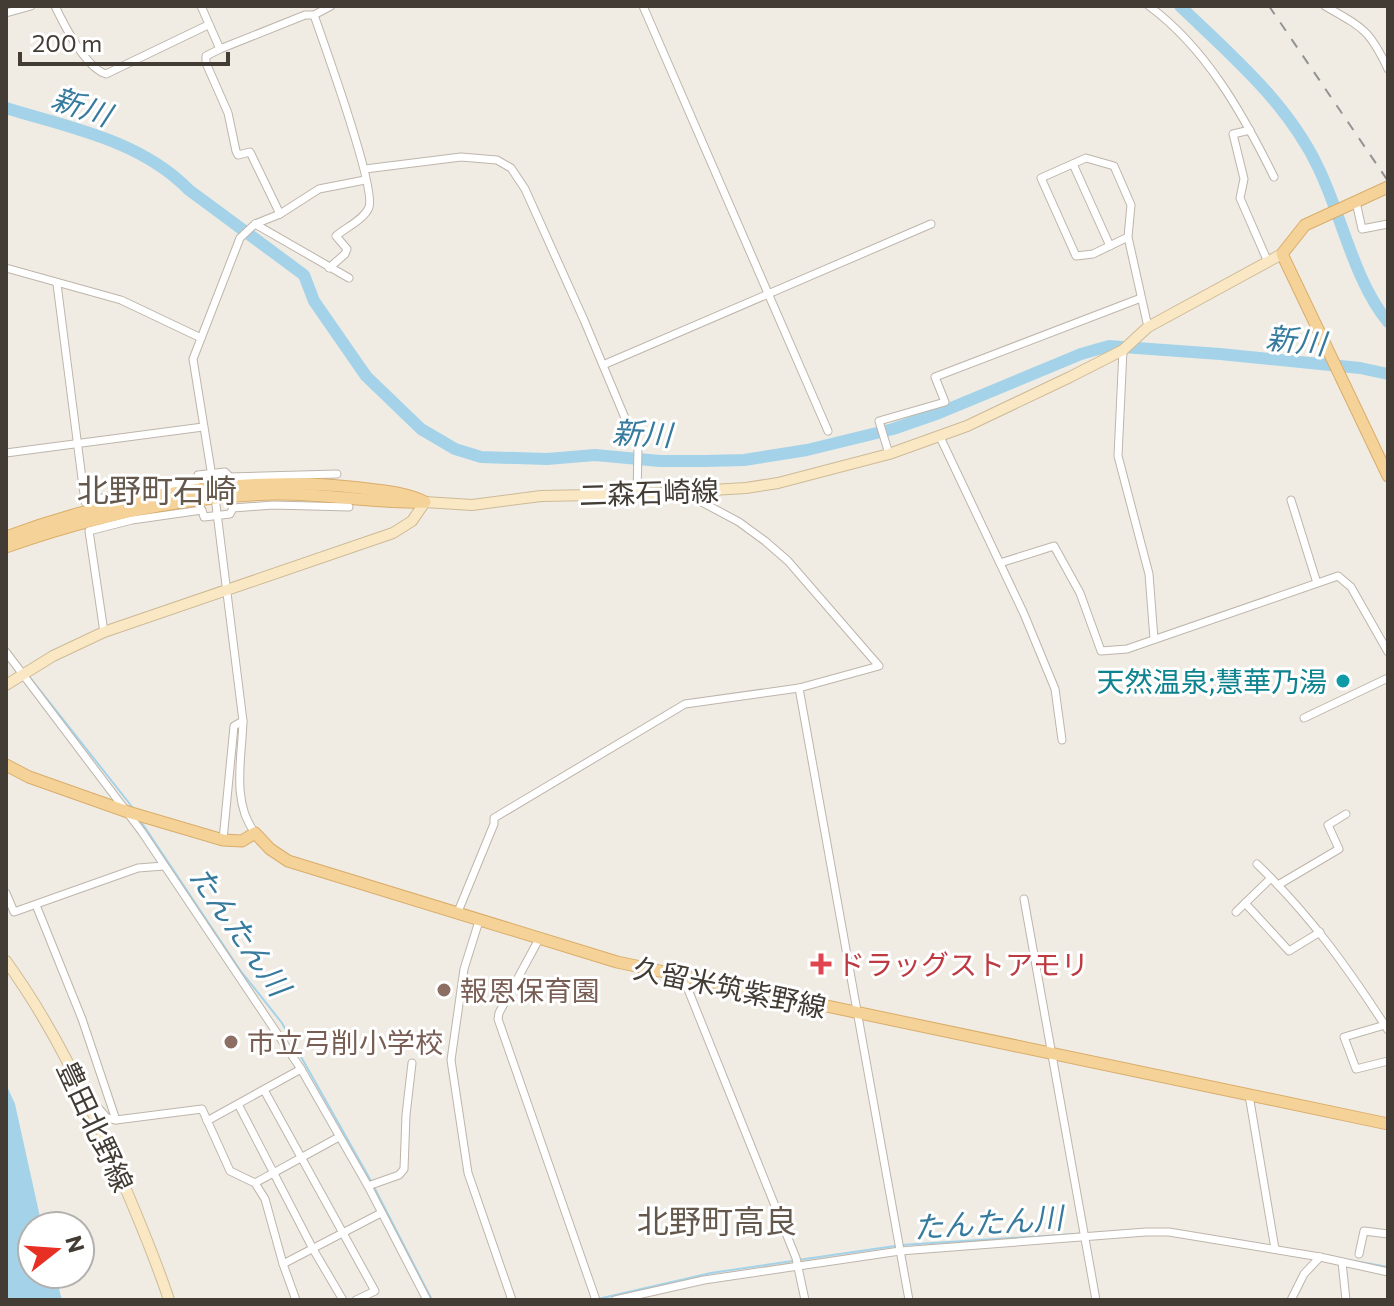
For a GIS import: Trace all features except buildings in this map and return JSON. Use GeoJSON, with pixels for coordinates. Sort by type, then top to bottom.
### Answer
{"type":"FeatureCollection","features":[{"type":"Feature","properties":{"kind":"main road"},"geometry":{"type":"LineString","coordinates":[[1388,187],[1299,230],[1282,254],[1388,476]]}},
{"type":"Feature","properties":{"kind":"main road","name":"二森石崎線"},"geometry":{"type":"LineString","coordinates":[[425,502],[472,505],[541,496],[683,492],[762,486],[889,454],[940,437],[1123,350],[1148,327],[1282,254]]}},
{"type":"Feature","properties":{"kind":"main road"},"geometry":{"type":"LineString","coordinates":[[6,537],[97,508],[215,494],[318,494],[425,502]]}},
{"type":"Feature","properties":{"kind":"main road"},"geometry":{"type":"LineString","coordinates":[[6,547],[135,510],[215,494]]}},
{"type":"Feature","properties":{"kind":"main road"},"geometry":{"type":"LineString","coordinates":[[6,685],[23,673],[104,632],[393,533],[412,521],[425,502]]}},
{"type":"Feature","properties":{"kind":"main road"},"geometry":{"type":"LineString","coordinates":[[6,765],[29,777],[128,812],[223,840],[242,841],[255,833]]}},
{"type":"Feature","properties":{"kind":"main road","name":"久留米筑紫野線"},"geometry":{"type":"LineString","coordinates":[[255,833],[270,849],[288,861],[617,962],[1388,1124]]}},
{"type":"Feature","properties":{"kind":"main road","name":"豊田北野線"},"geometry":{"type":"LineString","coordinates":[[6,961],[46,1022],[80,1088],[155,1256],[169,1300]]}},
{"type":"Feature","properties":{"kind":"street"},"geometry":{"type":"LineString","coordinates":[[6,13],[31,6]]}},
{"type":"Feature","properties":{"kind":"street"},"geometry":{"type":"LineString","coordinates":[[55,6],[64,27],[97,71],[106,74],[208,25]]}},
{"type":"Feature","properties":{"kind":"street"},"geometry":{"type":"LineString","coordinates":[[201,6],[220,49]]}},
{"type":"Feature","properties":{"kind":"street"},"geometry":{"type":"LineString","coordinates":[[280,214],[250,152],[238,155],[236,151],[228,113],[206,63],[206,56],[331,6]]}},
{"type":"Feature","properties":{"kind":"street"},"geometry":{"type":"LineString","coordinates":[[643,6],[828,431]]}},
{"type":"Feature","properties":{"kind":"street"},"geometry":{"type":"LineString","coordinates":[[1149,6],[1169,21],[1217,78],[1250,130],[1274,177]]}},
{"type":"Feature","properties":{"kind":"street"},"geometry":{"type":"LineString","coordinates":[[1325,6],[1363,28],[1377,46],[1388,69]]}},
{"type":"Feature","properties":{"kind":"street"},"geometry":{"type":"LineString","coordinates":[[314,15],[365,169],[370,203],[369,209],[336,236],[347,249],[329,268]]}},
{"type":"Feature","properties":{"kind":"street"},"geometry":{"type":"LineString","coordinates":[[1250,130],[1233,134],[1244,179],[1240,198],[1268,262]]}},
{"type":"Feature","properties":{"kind":"street"},"geometry":{"type":"LineString","coordinates":[[365,169],[461,157],[505,162],[525,189],[638,449],[637,494]]}},
{"type":"Feature","properties":{"kind":"street"},"geometry":{"type":"LineString","coordinates":[[1128,237],[1093,254],[1076,256],[1041,178],[1086,158],[1114,166],[1131,205],[1128,237],[1148,327]]}},
{"type":"Feature","properties":{"kind":"street"},"geometry":{"type":"LineString","coordinates":[[1073,164],[1110,246]]}},
{"type":"Feature","properties":{"kind":"street"},"geometry":{"type":"LineString","coordinates":[[255,833],[240,798],[243,721],[215,494],[193,359],[240,238],[255,224],[280,214],[319,189],[365,180]]}},
{"type":"Feature","properties":{"kind":"street"},"geometry":{"type":"LineString","coordinates":[[1355,202],[1362,229],[1388,224]]}},
{"type":"Feature","properties":{"kind":"street"},"geometry":{"type":"LineString","coordinates":[[255,224],[349,278]]}},
{"type":"Feature","properties":{"kind":"street"},"geometry":{"type":"LineString","coordinates":[[603,365],[931,224]]}},
{"type":"Feature","properties":{"kind":"street"},"geometry":{"type":"LineString","coordinates":[[6,268],[121,300],[201,338]]}},
{"type":"Feature","properties":{"kind":"street"},"geometry":{"type":"LineString","coordinates":[[57,284],[85,502],[146,488],[197,481],[198,475],[225,472],[230,477],[337,474]]}},
{"type":"Feature","properties":{"kind":"street"},"geometry":{"type":"LineString","coordinates":[[889,454],[879,421],[945,402],[935,377],[1141,298]]}},
{"type":"Feature","properties":{"kind":"street"},"geometry":{"type":"LineString","coordinates":[[1123,350],[1118,456],[1149,574],[1154,639]]}},
{"type":"Feature","properties":{"kind":"street"},"geometry":{"type":"LineString","coordinates":[[6,453],[203,427]]}},
{"type":"Feature","properties":{"kind":"street"},"geometry":{"type":"LineString","coordinates":[[940,437],[1055,689],[1062,740]]}},
{"type":"Feature","properties":{"kind":"street"},"geometry":{"type":"LineString","coordinates":[[457,914],[494,818],[685,704],[799,688],[879,666],[788,561],[739,522],[683,492]]}},
{"type":"Feature","properties":{"kind":"street"},"geometry":{"type":"LineString","coordinates":[[1291,500],[1317,583]]}},
{"type":"Feature","properties":{"kind":"street"},"geometry":{"type":"LineString","coordinates":[[104,632],[89,531],[132,520],[202,510],[204,517],[230,514],[233,508],[273,505],[349,507]]}},
{"type":"Feature","properties":{"kind":"street"},"geometry":{"type":"LineString","coordinates":[[1000,563],[1054,546],[1080,593],[1101,651],[1127,649],[1338,576],[1351,587],[1388,652]]}},
{"type":"Feature","properties":{"kind":"street"},"geometry":{"type":"LineString","coordinates":[[6,652],[128,812],[301,1069],[368,1186],[427,1300]]}},
{"type":"Feature","properties":{"kind":"street"},"geometry":{"type":"LineString","coordinates":[[1304,718],[1388,678]]}},
{"type":"Feature","properties":{"kind":"street"},"geometry":{"type":"LineString","coordinates":[[799,688],[909,1300]]}},
{"type":"Feature","properties":{"kind":"street"},"geometry":{"type":"LineString","coordinates":[[223,840],[234,726],[243,721]]}},
{"type":"Feature","properties":{"kind":"street"},"geometry":{"type":"LineString","coordinates":[[1278,885],[1339,849],[1328,825],[1346,814]]}},
{"type":"Feature","properties":{"kind":"street"},"geometry":{"type":"LineString","coordinates":[[1257,864],[1320,932],[1358,982],[1386,1028],[1344,1037],[1356,1069],[1388,1061]]}},
{"type":"Feature","properties":{"kind":"street"},"geometry":{"type":"LineString","coordinates":[[6,893],[14,912],[138,868],[164,866]]}},
{"type":"Feature","properties":{"kind":"street"},"geometry":{"type":"LineString","coordinates":[[1236,912],[1271,878]]}},
{"type":"Feature","properties":{"kind":"street"},"geometry":{"type":"LineString","coordinates":[[1024,899],[1096,1300]]}},
{"type":"Feature","properties":{"kind":"street"},"geometry":{"type":"LineString","coordinates":[[1245,903],[1289,951],[1320,932]]}},
{"type":"Feature","properties":{"kind":"street"},"geometry":{"type":"LineString","coordinates":[[36,905],[82,1019],[116,1120]]}},
{"type":"Feature","properties":{"kind":"street"},"geometry":{"type":"LineString","coordinates":[[479,921],[464,969],[451,1060],[468,1173],[512,1300]]}},
{"type":"Feature","properties":{"kind":"street"},"geometry":{"type":"LineString","coordinates":[[539,939],[498,1019],[596,1300]]}},
{"type":"Feature","properties":{"kind":"street"},"geometry":{"type":"LineString","coordinates":[[683,977],[797,1262],[805,1300]]}},
{"type":"Feature","properties":{"kind":"street"},"geometry":{"type":"LineString","coordinates":[[368,1186],[399,1175],[404,1169],[412,1063]]}},
{"type":"Feature","properties":{"kind":"street"},"geometry":{"type":"LineString","coordinates":[[207,1121],[301,1069]]}},
{"type":"Feature","properties":{"kind":"street"},"geometry":{"type":"LineString","coordinates":[[80,1088],[107,1118],[116,1120],[202,1109],[230,1171],[255,1183],[265,1199],[296,1300]]}},
{"type":"Feature","properties":{"kind":"street"},"geometry":{"type":"LineString","coordinates":[[264,1090],[375,1291],[356,1300]]}},
{"type":"Feature","properties":{"kind":"street"},"geometry":{"type":"LineString","coordinates":[[1249,1095],[1274,1246]]}},
{"type":"Feature","properties":{"kind":"street"},"geometry":{"type":"LineString","coordinates":[[238,1104],[343,1300]]}},
{"type":"Feature","properties":{"kind":"street"},"geometry":{"type":"LineString","coordinates":[[255,1183],[339,1137]]}},
{"type":"Feature","properties":{"kind":"street"},"geometry":{"type":"LineString","coordinates":[[283,1264],[381,1213]]}},
{"type":"Feature","properties":{"kind":"street"},"geometry":{"type":"LineString","coordinates":[[1359,1254],[1364,1231],[1388,1234]]}},
{"type":"Feature","properties":{"kind":"street"},"geometry":{"type":"LineString","coordinates":[[615,1300],[797,1262],[900,1247],[1085,1233],[1169,1232],[1274,1246],[1388,1272]]}},
{"type":"Feature","properties":{"kind":"street"},"geometry":{"type":"LineString","coordinates":[[1291,1300],[1304,1274],[1320,1257]]}},
{"type":"Feature","properties":{"kind":"street"},"geometry":{"type":"LineString","coordinates":[[1342,1262],[1346,1300]]}},
{"type":"Feature","properties":{"kind":"water"},"geometry":{"type":"Polygon","coordinates":[[[6,1084],[15,1104],[38,1210],[16,1210],[16,1290],[59,1290],[62,1300],[6,1300],[6,1084]]]}},
{"type":"Feature","properties":{"kind":"waterway"},"geometry":{"type":"LineString","coordinates":[[1180,6],[1256,80],[1305,143],[1327,186],[1366,287],[1388,322]]}},
{"type":"Feature","properties":{"kind":"waterway","name":"新川"},"geometry":{"type":"LineString","coordinates":[[6,108],[126,147],[170,173],[304,275],[314,301],[366,376],[421,429],[455,449],[481,457],[547,459],[595,455],[660,461],[705,461],[744,460],[807,450],[893,429],[1081,354],[1109,346],[1360,368],[1388,374]]}},
{"type":"Feature","properties":{"kind":"waterway","name":"たんたん川"},"geometry":{"type":"LineString","coordinates":[[28,675],[133,808]]}},
{"type":"Feature","properties":{"kind":"waterway","name":"たんたん川"},"geometry":{"type":"LineString","coordinates":[[140,820],[240,970],[282,1023],[371,1181]]}},
{"type":"Feature","properties":{"kind":"waterway","name":"たんたん川"},"geometry":{"type":"LineString","coordinates":[[374,1187],[432,1300]]}},
{"type":"Feature","properties":{"kind":"waterway","name":"たんたん川"},"geometry":{"type":"LineString","coordinates":[[901,1245],[1154,1229]]}},
{"type":"Feature","properties":{"kind":"waterway","name":"たんたん川"},"geometry":{"type":"LineString","coordinates":[[1232,1239],[1388,1267]]}},
{"type":"Feature","properties":{"kind":"waterway","name":"たんたん川"},"geometry":{"type":"LineString","coordinates":[[798,1260],[895,1246]]}},
{"type":"Feature","properties":{"kind":"waterway","name":"たんたん川"},"geometry":{"type":"LineString","coordinates":[[598,1299],[711,1273],[792,1261]]}},
{"type":"Feature","properties":{"kind":"railway"},"geometry":{"type":"LineString","coordinates":[[1269,6],[1388,181]]}},
{"type":"Feature","properties":{"kind":"place","name":"天然温泉;慧華乃湯"},"geometry":{"type":"Point","coordinates":[1343,681]}},
{"type":"Feature","properties":{"kind":"place","name":"ドラッグストアモリ"},"geometry":{"type":"Point","coordinates":[821,964]}},
{"type":"Feature","properties":{"kind":"place","name":"報恩保育園"},"geometry":{"type":"Point","coordinates":[444,990]}},
{"type":"Feature","properties":{"kind":"place","name":"市立弓削小学校"},"geometry":{"type":"Point","coordinates":[231,1042]}},
{"type":"Feature","properties":{"kind":"district","name":"北野町石崎"},"geometry":{"type":"Point","coordinates":[157,489]}},
{"type":"Feature","properties":{"kind":"district","name":"北野町高良"},"geometry":{"type":"Point","coordinates":[717,1220]}}]}
